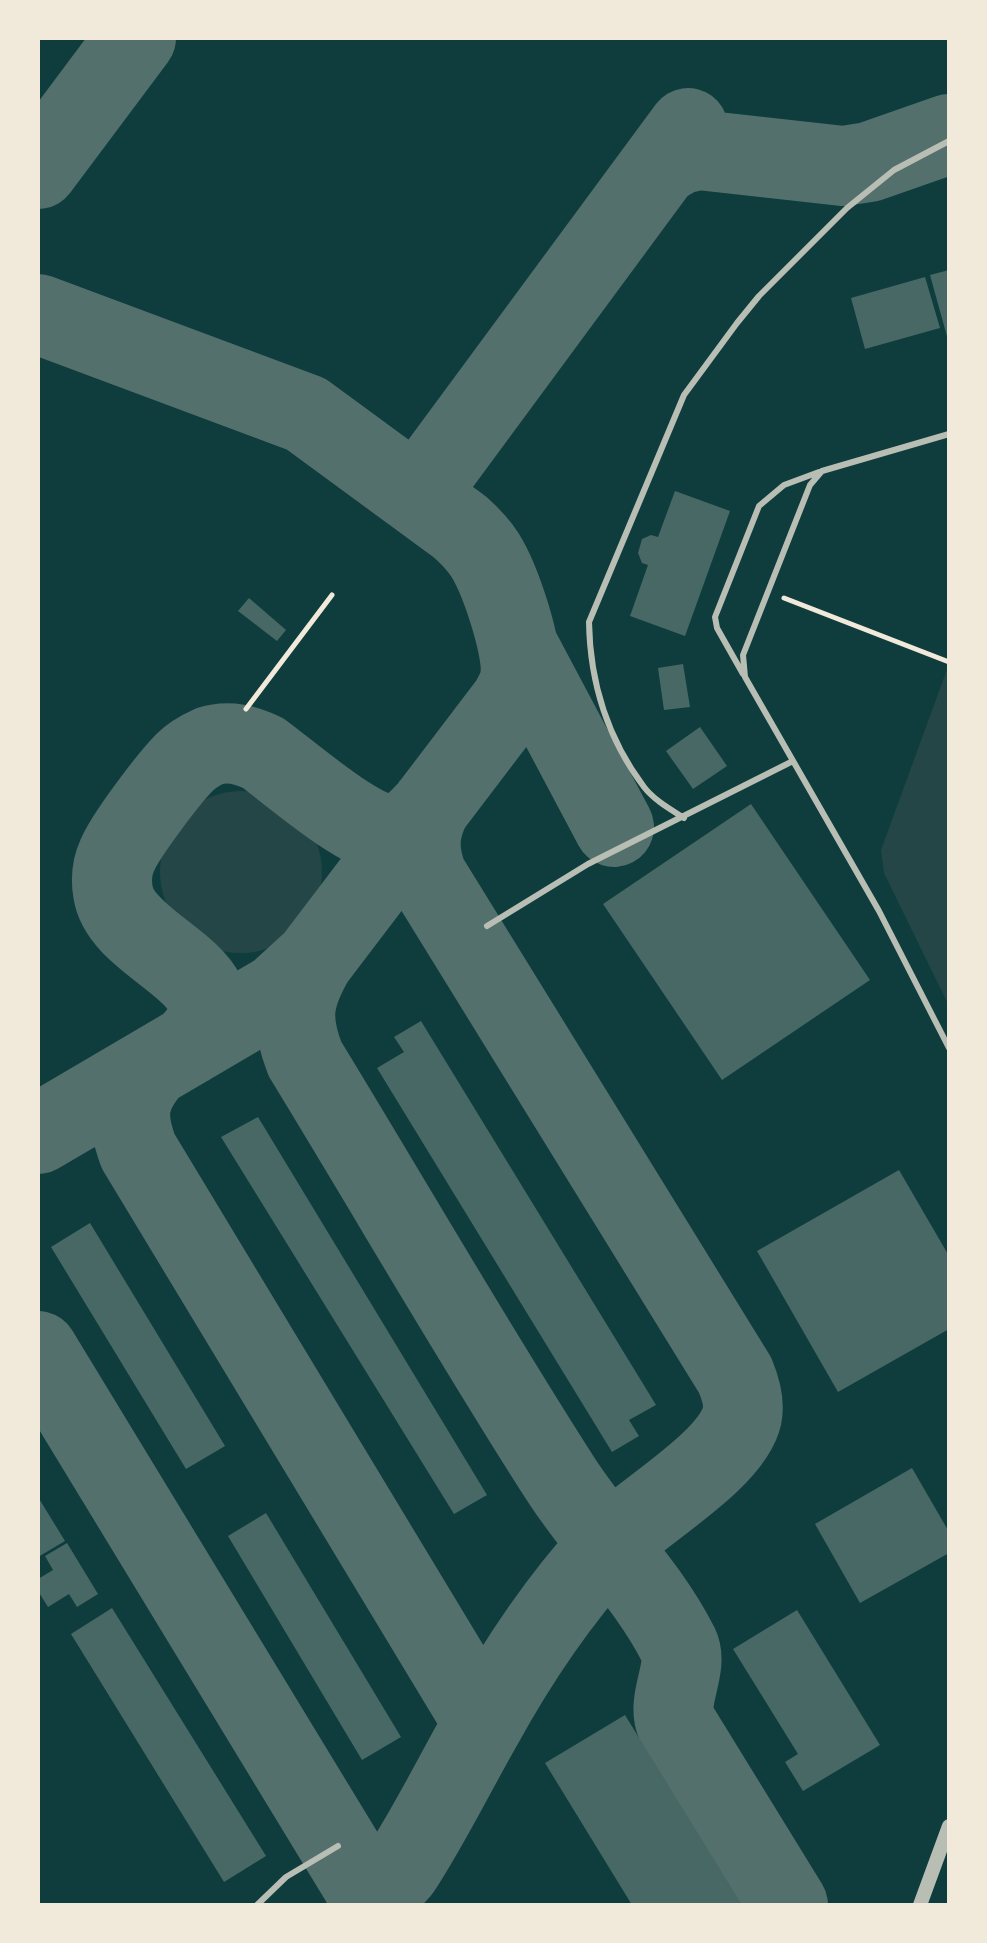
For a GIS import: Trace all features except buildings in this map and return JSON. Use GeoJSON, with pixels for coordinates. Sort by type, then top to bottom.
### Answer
{"type":"FeatureCollection","features":[{"type":"Feature","properties":{"kind":"street"},"geometry":{"type":"LineString","coordinates":[[920,1905],[949,1826]]}},
{"type":"Feature","properties":{"kind":"lane"},"geometry":{"type":"LineString","coordinates":[[684,818],[645,788],[623,751],[598,697],[590,658],[589,622],[684,395],[737,323],[759,296],[847,208],[894,170],[949,141]]}},
{"type":"Feature","properties":{"kind":"lane"},"geometry":{"type":"LineString","coordinates":[[949,434],[784,485],[759,506],[715,617],[717,628],[879,911],[949,1048]]}},
{"type":"Feature","properties":{"kind":"lane"},"geometry":{"type":"LineString","coordinates":[[745,677],[743,655],[810,485],[822,471]]}},
{"type":"Feature","properties":{"kind":"lane"},"geometry":{"type":"LineString","coordinates":[[487,926],[588,864],[793,761]]}},
{"type":"Feature","properties":{"kind":"lane"},"geometry":{"type":"LineString","coordinates":[[257,1905],[286,1877],[338,1846]]}},
{"type":"Feature","properties":{"kind":"path"},"geometry":{"type":"LineString","coordinates":[[767,592],[949,662]]}},
{"type":"Feature","properties":{"kind":"path"},"geometry":{"type":"LineString","coordinates":[[246,709],[332,595]]}},
{"type":"Feature","properties":{"kind":"shaded area"},"geometry":{"type":"Polygon","coordinates":[[[949,664],[949,1006],[884,873],[881,850],[949,664]]]}},
{"type":"Feature","properties":{"kind":"shaded area"},"geometry":{"type":"Polygon","coordinates":[[[241,791],[272,797],[298,815],[316,841],[322,872],[316,903],[298,929],[272,947],[241,953],[210,947],[184,929],[166,903],[160,872],[166,841],[184,815],[210,797],[241,791]]]}},
{"type":"Feature","properties":{"kind":"taxiway"},"geometry":{"type":"LineString","coordinates":[[38,169],[136,38]]}},
{"type":"Feature","properties":{"kind":"taxiway"},"geometry":{"type":"LineString","coordinates":[[390,475],[413,482],[435,471],[688,128]]}},
{"type":"Feature","properties":{"kind":"taxiway"},"geometry":{"type":"LineString","coordinates":[[660,166],[680,154],[699,150],[843,166],[869,162],[949,134]]}},
{"type":"Feature","properties":{"kind":"taxiway"},"geometry":{"type":"LineString","coordinates":[[38,314],[306,414],[460,527],[476,543],[491,566],[504,597],[521,666],[518,687],[511,701],[314,960],[278,993],[38,1134]]}},
{"type":"Feature","properties":{"kind":"taxiway"},"geometry":{"type":"LineString","coordinates":[[520,650],[614,827]]}},
{"type":"Feature","properties":{"kind":"taxiway"},"geometry":{"type":"LineString","coordinates":[[188,1046],[206,1022],[208,1001],[198,983],[138,932],[122,913],[112,883],[114,865],[122,847],[185,762],[217,744],[231,743],[250,748],[263,753],[343,813],[376,831],[389,834],[405,830],[426,812]]}},
{"type":"Feature","properties":{"kind":"taxiway"},"geometry":{"type":"LineString","coordinates":[[369,1895],[389,1882],[401,1869],[510,1678],[573,1588],[623,1532],[684,1485],[721,1451],[735,1433],[743,1411],[742,1395],[735,1375],[427,876],[421,841],[431,806]]}},
{"type":"Feature","properties":{"kind":"taxiway"},"geometry":{"type":"LineString","coordinates":[[314,960],[301,985],[296,1008],[297,1031],[305,1059],[560,1478],[667,1623],[681,1654],[674,1704],[676,1723],[788,1905]]}},
{"type":"Feature","properties":{"kind":"taxiway"},"geometry":{"type":"LineString","coordinates":[[152,1067],[137,1088],[131,1106],[131,1126],[138,1151],[483,1722]]}},
{"type":"Feature","properties":{"kind":"taxiway"},"geometry":{"type":"LineString","coordinates":[[38,1351],[375,1905]]}}]}
